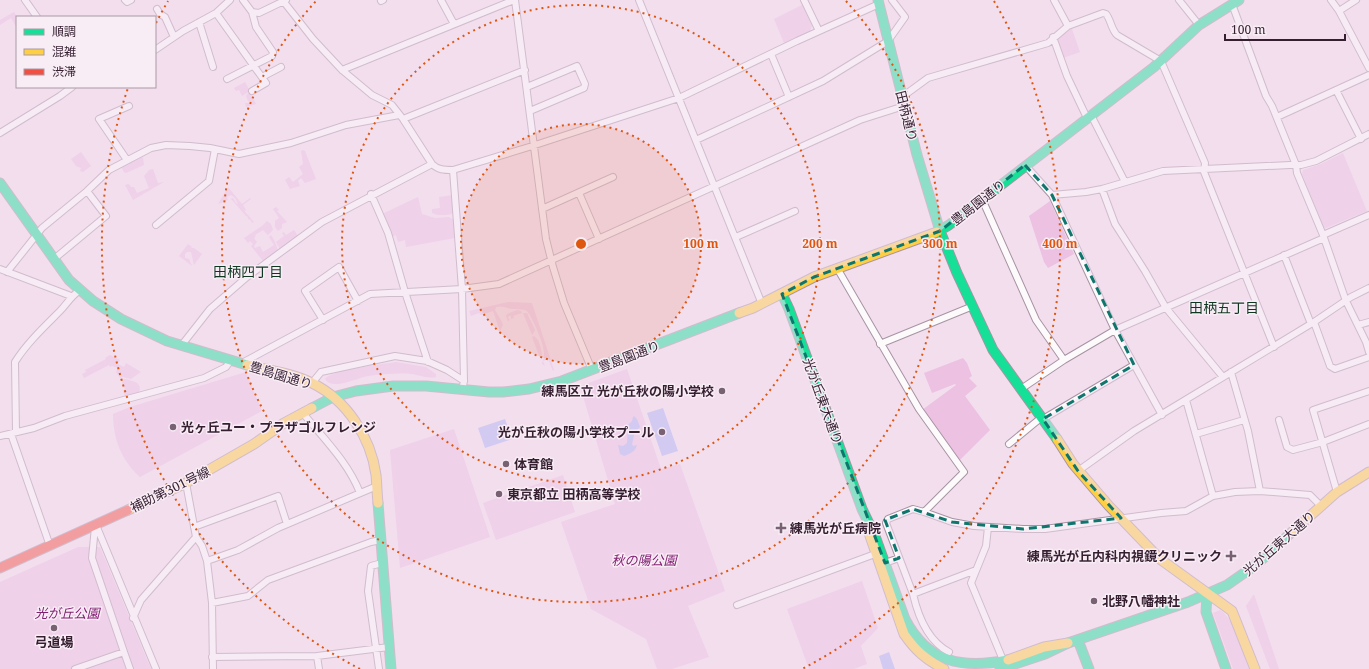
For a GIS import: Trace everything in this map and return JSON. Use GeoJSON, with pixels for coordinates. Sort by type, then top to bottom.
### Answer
{"type":"FeatureCollection","features":[{"type":"Feature","properties":{"kind":"street"},"geometry":{"type":"LineString","coordinates":[[25,0],[35,16]]}},
{"type":"Feature","properties":{"kind":"street"},"geometry":{"type":"LineString","coordinates":[[125,0],[127,2],[132,0]]}},
{"type":"Feature","properties":{"kind":"street"},"geometry":{"type":"LineString","coordinates":[[156,49],[216,12],[230,0]]}},
{"type":"Feature","properties":{"kind":"street"},"geometry":{"type":"LineString","coordinates":[[227,79],[272,56],[273,52],[256,27],[252,12],[243,0]]}},
{"type":"Feature","properties":{"kind":"street"},"geometry":{"type":"LineString","coordinates":[[441,0],[454,24]]}},
{"type":"Feature","properties":{"kind":"street"},"geometry":{"type":"LineString","coordinates":[[342,70],[515,0],[546,239],[564,303],[592,370]]}},
{"type":"Feature","properties":{"kind":"street"},"geometry":{"type":"LineString","coordinates":[[639,0],[762,304]]}},
{"type":"Feature","properties":{"kind":"street"},"geometry":{"type":"LineString","coordinates":[[804,0],[819,32]]}},
{"type":"Feature","properties":{"kind":"street"},"geometry":{"type":"LineString","coordinates":[[696,140],[823,82],[888,41],[905,17],[892,0]]}},
{"type":"Feature","properties":{"kind":"street"},"geometry":{"type":"LineString","coordinates":[[1054,0],[1068,26]]}},
{"type":"Feature","properties":{"kind":"street"},"geometry":{"type":"LineString","coordinates":[[1180,0],[1199,25]]}},
{"type":"Feature","properties":{"kind":"street"},"geometry":{"type":"LineString","coordinates":[[1332,0],[1369,68]]}},
{"type":"Feature","properties":{"kind":"street"},"geometry":{"type":"LineString","coordinates":[[1339,11],[1356,0]]}},
{"type":"Feature","properties":{"kind":"street"},"geometry":{"type":"LineString","coordinates":[[252,12],[259,13],[285,1],[313,39],[342,70],[372,95],[392,105],[432,164],[437,169],[453,170],[534,146],[679,98],[819,32],[878,2]]}},
{"type":"Feature","properties":{"kind":"street","name":"田柄通り"},"geometry":{"type":"LineString","coordinates":[[878,2],[904,106],[940,231],[954,266],[993,350],[1078,471],[1121,518],[1160,559],[1232,611],[1254,669]]}},
{"type":"Feature","properties":{"kind":"street"},"geometry":{"type":"LineString","coordinates":[[1236,2],[1266,96],[1277,117],[1296,165],[1297,173],[1323,236],[1346,301],[1369,352]]}},
{"type":"Feature","properties":{"kind":"street","name":"豊島園通り"},"geometry":{"type":"LineString","coordinates":[[0,183],[54,259],[79,291],[89,299],[135,327],[161,339],[312,383],[333,397],[356,391],[392,386],[463,385],[489,392],[529,389],[562,381],[592,370],[762,304],[782,294],[798,283],[940,231],[1161,61],[1199,25],[1236,2]]}},
{"type":"Feature","properties":{"kind":"street"},"geometry":{"type":"LineString","coordinates":[[157,9],[160,14],[165,17],[174,37]]}},
{"type":"Feature","properties":{"kind":"street"},"geometry":{"type":"LineString","coordinates":[[216,12],[266,83],[252,91]]}},
{"type":"Feature","properties":{"kind":"street"},"geometry":{"type":"LineString","coordinates":[[902,97],[928,78],[1048,43],[1053,37],[1068,26],[1103,13],[1106,14],[1109,17],[1114,32],[1161,61],[1205,163],[1204,172],[1274,347]]}},
{"type":"Feature","properties":{"kind":"street"},"geometry":{"type":"LineString","coordinates":[[199,22],[213,67]]}},
{"type":"Feature","properties":{"kind":"street"},"geometry":{"type":"LineString","coordinates":[[1053,37],[1067,76],[1124,182]]}},
{"type":"Feature","properties":{"kind":"street"},"geometry":{"type":"LineString","coordinates":[[771,54],[789,97]]}},
{"type":"Feature","properties":{"kind":"street"},"geometry":{"type":"LineString","coordinates":[[527,87],[577,66],[586,84],[584,88],[530,111]]}},
{"type":"Feature","properties":{"kind":"street"},"geometry":{"type":"LineString","coordinates":[[262,77],[281,67]]}},
{"type":"Feature","properties":{"kind":"street"},"geometry":{"type":"LineString","coordinates":[[7,272],[37,234],[109,170],[151,148],[166,145],[215,149],[237,154],[247,153],[291,143],[346,125],[401,117],[525,70]]}},
{"type":"Feature","properties":{"kind":"street"},"geometry":{"type":"LineString","coordinates":[[1277,117],[1369,75]]}},
{"type":"Feature","properties":{"kind":"street"},"geometry":{"type":"LineString","coordinates":[[0,133],[71,88]]}},
{"type":"Feature","properties":{"kind":"street"},"geometry":{"type":"LineString","coordinates":[[1336,90],[1360,138]]}},
{"type":"Feature","properties":{"kind":"street"},"geometry":{"type":"LineString","coordinates":[[127,160],[98,119],[129,106]]}},
{"type":"Feature","properties":{"kind":"street"},"geometry":{"type":"LineString","coordinates":[[242,363],[370,294],[462,289],[499,284],[860,120],[904,106]]}},
{"type":"Feature","properties":{"kind":"street"},"geometry":{"type":"LineString","coordinates":[[1052,194],[1086,192],[1102,189],[1163,171],[1301,165],[1316,161],[1369,134]]}},
{"type":"Feature","properties":{"kind":"street"},"geometry":{"type":"LineString","coordinates":[[156,225],[209,181],[215,149]]}},
{"type":"Feature","properties":{"kind":"street"},"geometry":{"type":"LineString","coordinates":[[181,346],[210,309],[247,277],[322,222],[371,194],[432,164]]}},
{"type":"Feature","properties":{"kind":"street"},"geometry":{"type":"LineString","coordinates":[[1025,165],[1052,194],[1115,330],[1162,415]]}},
{"type":"Feature","properties":{"kind":"street"},"geometry":{"type":"LineString","coordinates":[[453,170],[462,289],[463,385]]}},
{"type":"Feature","properties":{"kind":"street"},"geometry":{"type":"LineString","coordinates":[[542,209],[613,177]]}},
{"type":"Feature","properties":{"kind":"street"},"geometry":{"type":"LineString","coordinates":[[1102,189],[1115,224],[1146,271],[1166,308],[1223,377]]}},
{"type":"Feature","properties":{"kind":"street"},"geometry":{"type":"LineString","coordinates":[[54,259],[106,216],[87,191]]}},
{"type":"Feature","properties":{"kind":"street"},"geometry":{"type":"LineString","coordinates":[[579,193],[599,239]]}},
{"type":"Feature","properties":{"kind":"street"},"geometry":{"type":"LineString","coordinates":[[371,194],[388,233],[405,292],[428,362]]}},
{"type":"Feature","properties":{"kind":"street"},"geometry":{"type":"LineString","coordinates":[[982,199],[1036,320],[1064,360]]}},
{"type":"Feature","properties":{"kind":"street"},"geometry":{"type":"LineString","coordinates":[[736,237],[795,211]]}},
{"type":"Feature","properties":{"kind":"street"},"geometry":{"type":"LineString","coordinates":[[1021,389],[1064,360],[1115,330],[1284,255],[1369,215]]}},
{"type":"Feature","properties":{"kind":"street"},"geometry":{"type":"LineString","coordinates":[[1284,255],[1330,366],[1335,368],[1369,357]]}},
{"type":"Feature","properties":{"kind":"street"},"geometry":{"type":"LineString","coordinates":[[323,320],[305,291],[339,267],[358,301]]}},
{"type":"Feature","properties":{"kind":"street"},"geometry":{"type":"LineString","coordinates":[[837,268],[919,409],[964,472],[924,512]]}},
{"type":"Feature","properties":{"kind":"street"},"geometry":{"type":"LineString","coordinates":[[0,269],[71,296]]}},
{"type":"Feature","properties":{"kind":"street"},"geometry":{"type":"LineString","coordinates":[[1078,471],[1134,432],[1369,288]]}},
{"type":"Feature","properties":{"kind":"street"},"geometry":{"type":"LineString","coordinates":[[50,546],[13,433],[15,362],[31,341],[70,300],[71,296],[79,291]]}},
{"type":"Feature","properties":{"kind":"street","name":"光が丘東大通り"},"geometry":{"type":"LineString","coordinates":[[782,294],[828,412],[900,624],[909,641],[925,658],[944,669]]}},
{"type":"Feature","properties":{"kind":"street"},"geometry":{"type":"LineString","coordinates":[[880,344],[973,306]]}},
{"type":"Feature","properties":{"kind":"street"},"geometry":{"type":"LineString","coordinates":[[1358,326],[1369,322]]}},
{"type":"Feature","properties":{"kind":"street"},"geometry":{"type":"LineString","coordinates":[[312,383],[321,372],[395,356],[428,362],[446,370],[463,385]]}},
{"type":"Feature","properties":{"kind":"street"},"geometry":{"type":"LineString","coordinates":[[0,436],[34,428],[65,416],[204,378],[226,367],[231,360]]}},
{"type":"Feature","properties":{"kind":"street"},"geometry":{"type":"LineString","coordinates":[[1009,444],[1042,418],[1134,366]]}},
{"type":"Feature","properties":{"kind":"street"},"geometry":{"type":"LineString","coordinates":[[1231,372],[1244,420],[1260,491]]}},
{"type":"Feature","properties":{"kind":"street"},"geometry":{"type":"LineString","coordinates":[[1337,492],[1313,410],[1369,391]]}},
{"type":"Feature","properties":{"kind":"street"},"geometry":{"type":"LineString","coordinates":[[333,397],[344,406],[354,419],[374,462],[391,669]]}},
{"type":"Feature","properties":{"kind":"street","name":"補助第301号線"},"geometry":{"type":"LineString","coordinates":[[0,568],[186,483],[225,462],[302,412],[333,397]]}},
{"type":"Feature","properties":{"kind":"street"},"geometry":{"type":"LineString","coordinates":[[1186,400],[1213,496]]}},
{"type":"Feature","properties":{"kind":"street"},"geometry":{"type":"LineString","coordinates":[[302,412],[342,461],[356,482],[360,493]]}},
{"type":"Feature","properties":{"kind":"street"},"geometry":{"type":"LineString","coordinates":[[1196,434],[1244,420]]}},
{"type":"Feature","properties":{"kind":"street"},"geometry":{"type":"LineString","coordinates":[[1279,420],[1287,447],[1294,450],[1323,442],[1369,424]]}},
{"type":"Feature","properties":{"kind":"street","name":"光が丘東大通り"},"geometry":{"type":"LineString","coordinates":[[862,509],[875,536],[909,628],[926,649],[944,660],[970,667],[1002,665],[1042,647],[1078,640],[1207,594],[1227,585],[1257,564],[1337,492],[1369,472]]}},
{"type":"Feature","properties":{"kind":"street"},"geometry":{"type":"LineString","coordinates":[[186,483],[196,537],[202,546],[207,561],[212,603],[213,669]]}},
{"type":"Feature","properties":{"kind":"street"},"geometry":{"type":"LineString","coordinates":[[207,561],[238,550],[278,528],[376,486]]}},
{"type":"Feature","properties":{"kind":"street"},"geometry":{"type":"LineString","coordinates":[[949,652],[936,643],[920,617],[886,523],[888,519],[913,509],[952,522],[974,526],[1045,529],[1121,518],[1186,511],[1213,496],[1236,492],[1260,491],[1310,495],[1322,506]]}},
{"type":"Feature","properties":{"kind":"street"},"geometry":{"type":"LineString","coordinates":[[194,527],[278,496],[287,524]]}},
{"type":"Feature","properties":{"kind":"street"},"geometry":{"type":"LineString","coordinates":[[96,525],[133,618],[156,669]]}},
{"type":"Feature","properties":{"kind":"street"},"geometry":{"type":"LineString","coordinates":[[96,525],[92,558],[130,669]]}},
{"type":"Feature","properties":{"kind":"street"},"geometry":{"type":"LineString","coordinates":[[988,527],[986,546],[971,583],[1002,665]]}},
{"type":"Feature","properties":{"kind":"street"},"geometry":{"type":"LineString","coordinates":[[133,618],[142,600],[196,537]]}},
{"type":"Feature","properties":{"kind":"street"},"geometry":{"type":"LineString","coordinates":[[212,603],[248,596],[268,580],[371,542],[381,540]]}},
{"type":"Feature","properties":{"kind":"street"},"geometry":{"type":"LineString","coordinates":[[737,605],[875,554]]}},
{"type":"Feature","properties":{"kind":"street"},"geometry":{"type":"LineString","coordinates":[[885,563],[899,558]]}},
{"type":"Feature","properties":{"kind":"street"},"geometry":{"type":"LineString","coordinates":[[379,669],[368,591],[371,566],[382,563]]}},
{"type":"Feature","properties":{"kind":"street"},"geometry":{"type":"LineString","coordinates":[[912,594],[976,570]]}},
{"type":"Feature","properties":{"kind":"street"},"geometry":{"type":"LineString","coordinates":[[1207,594],[1206,612],[1226,669]]}},
{"type":"Feature","properties":{"kind":"street"},"geometry":{"type":"LineString","coordinates":[[1078,640],[1089,669]]}},
{"type":"Feature","properties":{"kind":"street"},"geometry":{"type":"LineString","coordinates":[[926,649],[936,643]]}},
{"type":"Feature","properties":{"kind":"street"},"geometry":{"type":"LineString","coordinates":[[212,657],[317,656],[389,648]]}},
{"type":"Feature","properties":{"kind":"street"},"geometry":{"type":"LineString","coordinates":[[75,669],[124,652]]}},
{"type":"Feature","properties":{"kind":"street"},"geometry":{"type":"LineString","coordinates":[[317,656],[319,669]]}},
{"type":"Feature","properties":{"kind":"highlighted area"},"geometry":{"type":"Polygon","coordinates":[[[1025,165],[1052,195],[1134,365],[1043,419],[1078,471],[1121,518],[1023,529],[952,522],[913,509],[885,520],[899,558],[885,563],[782,294],[814,277],[940,231],[1025,165]]]}},
{"type":"Feature","properties":{"kind":"green space"},"geometry":{"type":"Polygon","coordinates":[[[802,5],[812,26],[810,31],[784,43],[774,19],[802,5]]]}},
{"type":"Feature","properties":{"kind":"green space"},"geometry":{"type":"Polygon","coordinates":[[[14,12],[16,16],[16,26],[11,18],[0,25],[0,20],[14,12]]]}},
{"type":"Feature","properties":{"kind":"green space"},"geometry":{"type":"Polygon","coordinates":[[[1072,29],[1080,52],[1063,58],[1057,38],[1067,30],[1072,29]]]}},
{"type":"Feature","properties":{"kind":"green space"},"geometry":{"type":"Polygon","coordinates":[[[245,82],[250,91],[242,96],[239,90],[236,91],[234,88],[245,82]]]}},
{"type":"Feature","properties":{"kind":"green space"},"geometry":{"type":"Polygon","coordinates":[[[250,93],[256,104],[246,107],[245,103],[251,103],[248,101],[246,96],[250,93]]]}},
{"type":"Feature","properties":{"kind":"green space"},"geometry":{"type":"Polygon","coordinates":[[[301,151],[305,151],[316,179],[305,183],[301,178],[298,181],[300,186],[290,189],[285,180],[289,177],[293,182],[303,174],[299,167],[303,164],[301,151]]]}},
{"type":"Feature","properties":{"kind":"green space"},"geometry":{"type":"Polygon","coordinates":[[[81,152],[91,166],[83,172],[80,171],[81,168],[76,166],[71,159],[81,152]]]}},
{"type":"Feature","properties":{"kind":"green space"},"geometry":{"type":"Polygon","coordinates":[[[1343,153],[1367,211],[1326,228],[1323,227],[1302,174],[1303,170],[1321,164],[1343,153]]]}},
{"type":"Feature","properties":{"kind":"green space"},"geometry":{"type":"Polygon","coordinates":[[[143,157],[144,165],[126,173],[124,172],[121,167],[143,157]]]}},
{"type":"Feature","properties":{"kind":"green space"},"geometry":{"type":"Polygon","coordinates":[[[153,169],[158,183],[164,182],[133,200],[125,185],[128,184],[131,187],[134,187],[137,193],[149,188],[144,176],[149,170],[153,169]]]}},
{"type":"Feature","properties":{"kind":"green space"},"geometry":{"type":"Polygon","coordinates":[[[228,187],[242,204],[250,198],[251,199],[243,205],[246,210],[245,211],[240,206],[254,222],[252,223],[250,219],[249,220],[247,216],[230,199],[233,198],[238,204],[235,198],[231,195],[227,197],[228,200],[218,204],[228,187]]]}},
{"type":"Feature","properties":{"kind":"green space"},"geometry":{"type":"Polygon","coordinates":[[[453,195],[453,213],[448,215],[437,215],[432,213],[432,209],[440,208],[439,197],[453,195]]]}},
{"type":"Feature","properties":{"kind":"green space"},"geometry":{"type":"Polygon","coordinates":[[[418,197],[422,214],[435,218],[449,217],[454,220],[455,238],[406,247],[405,240],[398,242],[396,235],[392,237],[382,214],[418,197]]]}},
{"type":"Feature","properties":{"kind":"green space"},"geometry":{"type":"Polygon","coordinates":[[[1050,201],[1074,254],[1048,268],[1044,262],[1029,216],[1050,201]]]}},
{"type":"Feature","properties":{"kind":"green space"},"geometry":{"type":"Polygon","coordinates":[[[276,207],[279,210],[277,211],[287,222],[282,224],[282,228],[278,231],[275,227],[275,221],[279,218],[273,209],[276,207]]]}},
{"type":"Feature","properties":{"kind":"green space"},"geometry":{"type":"Polygon","coordinates":[[[267,221],[271,224],[273,230],[268,235],[263,230],[255,235],[256,236],[254,238],[257,242],[254,246],[255,248],[260,246],[263,252],[274,245],[269,237],[271,235],[278,250],[263,261],[251,246],[253,244],[250,241],[248,243],[244,238],[267,221]]]}},
{"type":"Feature","properties":{"kind":"green space"},"geometry":{"type":"Polygon","coordinates":[[[294,230],[298,236],[280,249],[276,242],[284,236],[282,233],[284,232],[286,235],[294,230]]]}},
{"type":"Feature","properties":{"kind":"green space"},"geometry":{"type":"Polygon","coordinates":[[[188,244],[192,247],[191,248],[194,248],[202,254],[194,265],[191,252],[187,252],[185,254],[185,258],[189,259],[192,266],[179,256],[188,244]]]}},
{"type":"Feature","properties":{"kind":"green space"},"geometry":{"type":"Polygon","coordinates":[[[508,302],[532,303],[554,370],[553,371],[548,359],[543,361],[545,366],[542,364],[544,355],[543,345],[527,311],[501,306],[496,307],[495,310],[503,325],[500,331],[493,311],[481,315],[479,313],[471,316],[469,311],[508,302]]]}},
{"type":"Feature","properties":{"kind":"green space"},"geometry":{"type":"Polygon","coordinates":[[[517,310],[521,311],[522,313],[513,316],[514,318],[511,319],[511,316],[509,316],[508,318],[510,320],[508,321],[506,316],[507,314],[517,310]]]}},
{"type":"Feature","properties":{"kind":"green space"},"geometry":{"type":"Polygon","coordinates":[[[523,313],[527,313],[535,330],[532,335],[523,313]]]}},
{"type":"Feature","properties":{"kind":"green space"},"geometry":{"type":"Polygon","coordinates":[[[534,336],[538,340],[541,347],[542,355],[540,358],[532,337],[534,336]]]}},
{"type":"Feature","properties":{"kind":"green space"},"geometry":{"type":"Polygon","coordinates":[[[110,355],[120,360],[118,364],[124,367],[126,363],[141,372],[131,379],[123,377],[120,378],[116,372],[118,368],[112,366],[110,367],[109,365],[84,378],[82,374],[86,372],[85,370],[106,359],[105,358],[110,355]]]}},
{"type":"Feature","properties":{"kind":"green space"},"geometry":{"type":"Polygon","coordinates":[[[963,358],[967,363],[972,376],[969,378],[977,386],[965,396],[990,430],[959,461],[922,410],[956,385],[955,384],[932,393],[924,373],[963,358]]]}},
{"type":"Feature","properties":{"kind":"green space"},"geometry":{"type":"Polygon","coordinates":[[[396,362],[426,367],[436,374],[436,377],[412,374],[384,374],[368,376],[339,384],[333,384],[325,379],[329,376],[347,370],[396,362]]]}},
{"type":"Feature","properties":{"kind":"green space","name":"秋の陽公園"},"geometry":{"type":"Polygon","coordinates":[[[627,369],[661,469],[680,464],[725,591],[688,606],[709,657],[672,669],[657,669],[646,639],[591,609],[561,522],[615,504],[580,386],[627,369]]]}},
{"type":"Feature","properties":{"kind":"green space","name":"光ヶ丘ユー・プラザゴルフレンジ"},"geometry":{"type":"Polygon","coordinates":[[[246,372],[262,411],[140,477],[133,470],[119,448],[113,423],[113,414],[130,407],[246,372]]]}},
{"type":"Feature","properties":{"kind":"green space"},"geometry":{"type":"Polygon","coordinates":[[[125,379],[134,381],[138,384],[140,389],[139,392],[125,396],[123,391],[125,389],[121,380],[125,379]]]}},
{"type":"Feature","properties":{"kind":"green space"},"geometry":{"type":"Polygon","coordinates":[[[454,429],[490,537],[400,568],[390,450],[454,429]]]}},
{"type":"Feature","properties":{"kind":"green space"},"geometry":{"type":"Polygon","coordinates":[[[563,475],[575,512],[496,540],[483,503],[563,475]]]}},
{"type":"Feature","properties":{"kind":"green space","name":"光が丘公園"},"geometry":{"type":"Polygon","coordinates":[[[78,547],[100,547],[151,669],[0,669],[0,582],[78,547]]]}},
{"type":"Feature","properties":{"kind":"green space"},"geometry":{"type":"Polygon","coordinates":[[[862,581],[878,628],[861,646],[867,664],[854,669],[809,669],[787,609],[862,581]]]}},
{"type":"Feature","properties":{"kind":"green space"},"geometry":{"type":"Polygon","coordinates":[[[1254,594],[1279,669],[1270,669],[1246,606],[1254,594]]]}},
{"type":"Feature","properties":{"kind":"green space"},"geometry":{"type":"Polygon","coordinates":[[[1220,610],[1230,621],[1238,637],[1249,669],[1233,669],[1213,613],[1220,610]]]}},
{"type":"Feature","properties":{"kind":"water","name":"光が丘秋の陽小学校プール"},"geometry":{"type":"Polygon","coordinates":[[[663,408],[678,451],[662,456],[647,413],[663,408]]]}},
{"type":"Feature","properties":{"kind":"water"},"geometry":{"type":"Polygon","coordinates":[[[634,416],[640,427],[635,432],[632,444],[633,446],[637,445],[634,451],[624,456],[620,454],[618,445],[623,446],[627,443],[628,425],[634,416]]]}},
{"type":"Feature","properties":{"kind":"water"},"geometry":{"type":"Polygon","coordinates":[[[505,419],[512,439],[485,448],[478,428],[505,419]]]}},
{"type":"Feature","properties":{"kind":"water"},"geometry":{"type":"Polygon","coordinates":[[[889,652],[895,669],[883,669],[879,656],[889,652]]]}},
{"type":"Feature","properties":{"kind":"traffic: fast"},"geometry":{"type":"LineString","coordinates":[[878,0],[917,155],[940,231],[957,273],[993,350],[1057,439]]}},
{"type":"Feature","properties":{"kind":"traffic: fast"},"geometry":{"type":"LineString","coordinates":[[937,232],[949,225],[1154,67],[1199,25],[1239,0]]}},
{"type":"Feature","properties":{"kind":"traffic: fast"},"geometry":{"type":"LineString","coordinates":[[0,183],[69,280],[93,301],[121,319],[167,341],[247,365]]}},
{"type":"Feature","properties":{"kind":"traffic: fast"},"geometry":{"type":"LineString","coordinates":[[782,294],[789,309],[862,509],[875,536],[905,619],[914,634],[924,645],[936,654],[961,663],[976,664],[1008,660]]}},
{"type":"Feature","properties":{"kind":"traffic: fast"},"geometry":{"type":"LineString","coordinates":[[312,408],[333,397],[356,391],[393,386],[426,386],[489,392],[529,389],[562,381],[739,313]]}},
{"type":"Feature","properties":{"kind":"traffic: fast"},"geometry":{"type":"LineString","coordinates":[[378,503],[391,669]]}},
{"type":"Feature","properties":{"kind":"traffic: fast"},"geometry":{"type":"LineString","coordinates":[[1000,669],[1045,654],[1068,643],[1188,602],[1227,585],[1257,564],[1292,532]]}},
{"type":"Feature","properties":{"kind":"traffic: fast"},"geometry":{"type":"LineString","coordinates":[[1207,594],[1206,612],[1226,669]]}},
{"type":"Feature","properties":{"kind":"traffic: fast"},"geometry":{"type":"LineString","coordinates":[[1078,640],[1089,669]]}},
{"type":"Feature","properties":{"kind":"traffic: slow"},"geometry":{"type":"LineString","coordinates":[[739,313],[753,308],[814,277],[937,232]]}},
{"type":"Feature","properties":{"kind":"traffic: slow"},"geometry":{"type":"LineString","coordinates":[[247,365],[288,374],[305,380],[325,390],[336,399],[355,422],[369,447],[376,475],[378,503]]}},
{"type":"Feature","properties":{"kind":"traffic: slow"},"geometry":{"type":"LineString","coordinates":[[128,510],[186,483],[254,444],[284,423],[312,408]]}},
{"type":"Feature","properties":{"kind":"traffic: slow"},"geometry":{"type":"LineString","coordinates":[[1057,439],[1073,464],[1109,506],[1160,559],[1232,611],[1255,669]]}},
{"type":"Feature","properties":{"kind":"traffic: slow"},"geometry":{"type":"LineString","coordinates":[[1292,532],[1337,492],[1369,472]]}},
{"type":"Feature","properties":{"kind":"traffic: slow"},"geometry":{"type":"LineString","coordinates":[[869,533],[904,634],[921,654],[931,662],[944,669]]}},
{"type":"Feature","properties":{"kind":"traffic: slow"},"geometry":{"type":"LineString","coordinates":[[1008,660],[1044,647],[1068,643]]}},
{"type":"Feature","properties":{"kind":"traffic: jam"},"geometry":{"type":"LineString","coordinates":[[0,568],[128,510]]}},
{"type":"Feature","properties":{"kind":"place","name":"練馬区立 光が丘秋の陽小学校"},"geometry":{"type":"Point","coordinates":[722,391]}},
{"type":"Feature","properties":{"kind":"place","name":"光ヶ丘ユー・プラザゴルフレンジ"},"geometry":{"type":"Point","coordinates":[173,427]}},
{"type":"Feature","properties":{"kind":"place","name":"光が丘秋の陽小学校プール"},"geometry":{"type":"Point","coordinates":[662,432]}},
{"type":"Feature","properties":{"kind":"place","name":"体育館"},"geometry":{"type":"Point","coordinates":[506,464]}},
{"type":"Feature","properties":{"kind":"place","name":"東京都立 田柄高等学校"},"geometry":{"type":"Point","coordinates":[499,494]}},
{"type":"Feature","properties":{"kind":"place","name":"練馬光が丘病院"},"geometry":{"type":"Point","coordinates":[781,528]}},
{"type":"Feature","properties":{"kind":"place","name":"練馬光が丘内科内視鏡クリニック"},"geometry":{"type":"Point","coordinates":[1231,556]}},
{"type":"Feature","properties":{"kind":"place","name":"北野八幡神社"},"geometry":{"type":"Point","coordinates":[1094,601]}},
{"type":"Feature","properties":{"kind":"place","name":"弓道場"},"geometry":{"type":"Point","coordinates":[54,628]}},
{"type":"Feature","properties":{"kind":"district","name":"田柄四丁目"},"geometry":{"type":"Point","coordinates":[248,272]}},
{"type":"Feature","properties":{"kind":"district","name":"田柄五丁目"},"geometry":{"type":"Point","coordinates":[1224,308]}}]}
